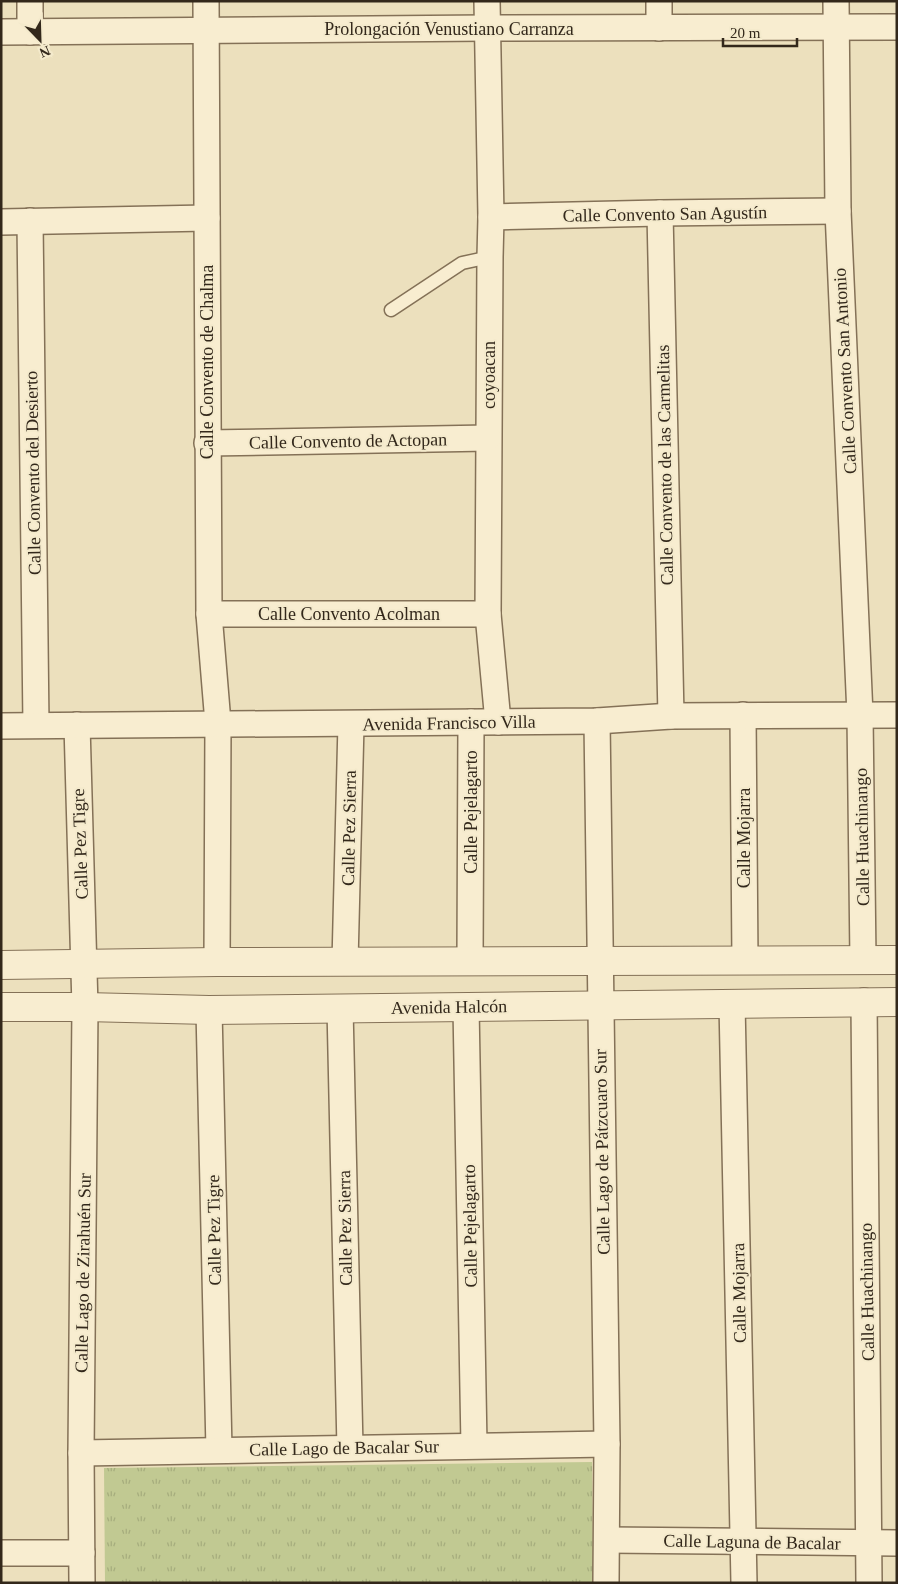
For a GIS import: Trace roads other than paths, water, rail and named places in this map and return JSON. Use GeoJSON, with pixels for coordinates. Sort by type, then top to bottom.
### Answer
{"type":"FeatureCollection","features":[{"type":"Feature","properties":{"kind":"street"},"geometry":{"type":"LineString","coordinates":[[30,1],[30,32]]}},
{"type":"Feature","properties":{"kind":"street","name":"Calle Convento de Chalma"},"geometry":{"type":"LineString","coordinates":[[206,1],[209,614],[218,723]]}},
{"type":"Feature","properties":{"kind":"street","name":"coyoacan"},"geometry":{"type":"LineString","coordinates":[[487,1],[491,217],[488,614],[498,722]]}},
{"type":"Feature","properties":{"kind":"street"},"geometry":{"type":"LineString","coordinates":[[659,1],[659,28]]}},
{"type":"Feature","properties":{"kind":"street","name":"Calle Convento San Antonio"},"geometry":{"type":"LineString","coordinates":[[836,1],[838,212],[860,715]]}},
{"type":"Feature","properties":{"kind":"street","name":"Prolongación Venustiano Carranza"},"geometry":{"type":"LineString","coordinates":[[1,32],[897,27]]}},
{"type":"Feature","properties":{"kind":"street","name":"Calle Convento San Agustín"},"geometry":{"type":"LineString","coordinates":[[491,217],[660,213],[838,212]]}},
{"type":"Feature","properties":{"kind":"street","name":"Calle Convento de las Carmelitas"},"geometry":{"type":"LineString","coordinates":[[660,213],[671,716]]}},
{"type":"Feature","properties":{"kind":"street"},"geometry":{"type":"LineString","coordinates":[[1,222],[207,218]]}},
{"type":"Feature","properties":{"kind":"street","name":"Calle Convento del Desierto"},"geometry":{"type":"LineString","coordinates":[[30,221],[36,725]]}},
{"type":"Feature","properties":{"kind":"street","name":"Calle Convento de Actopan"},"geometry":{"type":"LineString","coordinates":[[207,443],[488,438]]}},
{"type":"Feature","properties":{"kind":"street","name":"Calle Convento Acolman"},"geometry":{"type":"LineString","coordinates":[[209,614],[488,614]]}},
{"type":"Feature","properties":{"kind":"street","name":"Calle Mojarra"},"geometry":{"type":"LineString","coordinates":[[743,715],[745,961]]}},
{"type":"Feature","properties":{"kind":"street","name":"Calle Huachinango"},"geometry":{"type":"LineString","coordinates":[[860,715],[863,960]]}},
{"type":"Feature","properties":{"kind":"street","name":"Avenida Francisco Villa"},"geometry":{"type":"LineString","coordinates":[[1,726],[597,721],[671,716],[897,715]]}},
{"type":"Feature","properties":{"kind":"street","name":"Calle Lago de Pátzcuaro Sur"},"geometry":{"type":"LineString","coordinates":[[597,721],[607,1444],[606,1583]]}},
{"type":"Feature","properties":{"kind":"street","name":"Calle Pejelagarto"},"geometry":{"type":"LineString","coordinates":[[470,962],[471,722]]}},
{"type":"Feature","properties":{"kind":"street"},"geometry":{"type":"LineString","coordinates":[[217,962],[218,723]]}},
{"type":"Feature","properties":{"kind":"street","name":"Calle Pez Sierra"},"geometry":{"type":"LineString","coordinates":[[345,962],[351,724]]}},
{"type":"Feature","properties":{"kind":"street","name":"Calle Pez Tigre"},"geometry":{"type":"LineString","coordinates":[[77,726],[84,963]]}},
{"type":"Feature","properties":{"kind":"street"},"geometry":{"type":"LineString","coordinates":[[1,965],[217,962],[897,960]]}},
{"type":"Feature","properties":{"kind":"street","name":"Calle Lago de Zirahuén Sur"},"geometry":{"type":"LineString","coordinates":[[82,1583],[84,963]]}},
{"type":"Feature","properties":{"kind":"street","name":"Calle Huachinango"},"geometry":{"type":"LineString","coordinates":[[864,1001],[870,1583]]}},
{"type":"Feature","properties":{"kind":"street","name":"Avenida Halcón"},"geometry":{"type":"LineString","coordinates":[[1,1007],[209,1010],[897,1002]]}},
{"type":"Feature","properties":{"kind":"street","name":"Calle Mojarra"},"geometry":{"type":"LineString","coordinates":[[732,1003],[744,1583]]}},
{"type":"Feature","properties":{"kind":"street","name":"Calle Pejelagarto"},"geometry":{"type":"LineString","coordinates":[[466,1007],[474,1445]]}},
{"type":"Feature","properties":{"kind":"street","name":"Calle Pez Sierra"},"geometry":{"type":"LineString","coordinates":[[340,1008],[350,1448]]}},
{"type":"Feature","properties":{"kind":"street","name":"Calle Pez Tigre"},"geometry":{"type":"LineString","coordinates":[[209,1010],[219,1450]]}},
{"type":"Feature","properties":{"kind":"street","name":"Calle Lago de Bacalar Sur"},"geometry":{"type":"LineString","coordinates":[[81,1453],[607,1444]]}},
{"type":"Feature","properties":{"kind":"street","name":"Calle Laguna de Bacalar"},"geometry":{"type":"LineString","coordinates":[[607,1540],[897,1543]]}},
{"type":"Feature","properties":{"kind":"street"},"geometry":{"type":"LineString","coordinates":[[1,1553],[82,1553]]}},
{"type":"Feature","properties":{"kind":"lane"},"geometry":{"type":"LineString","coordinates":[[391,310],[462,263],[490,257]]}}]}
